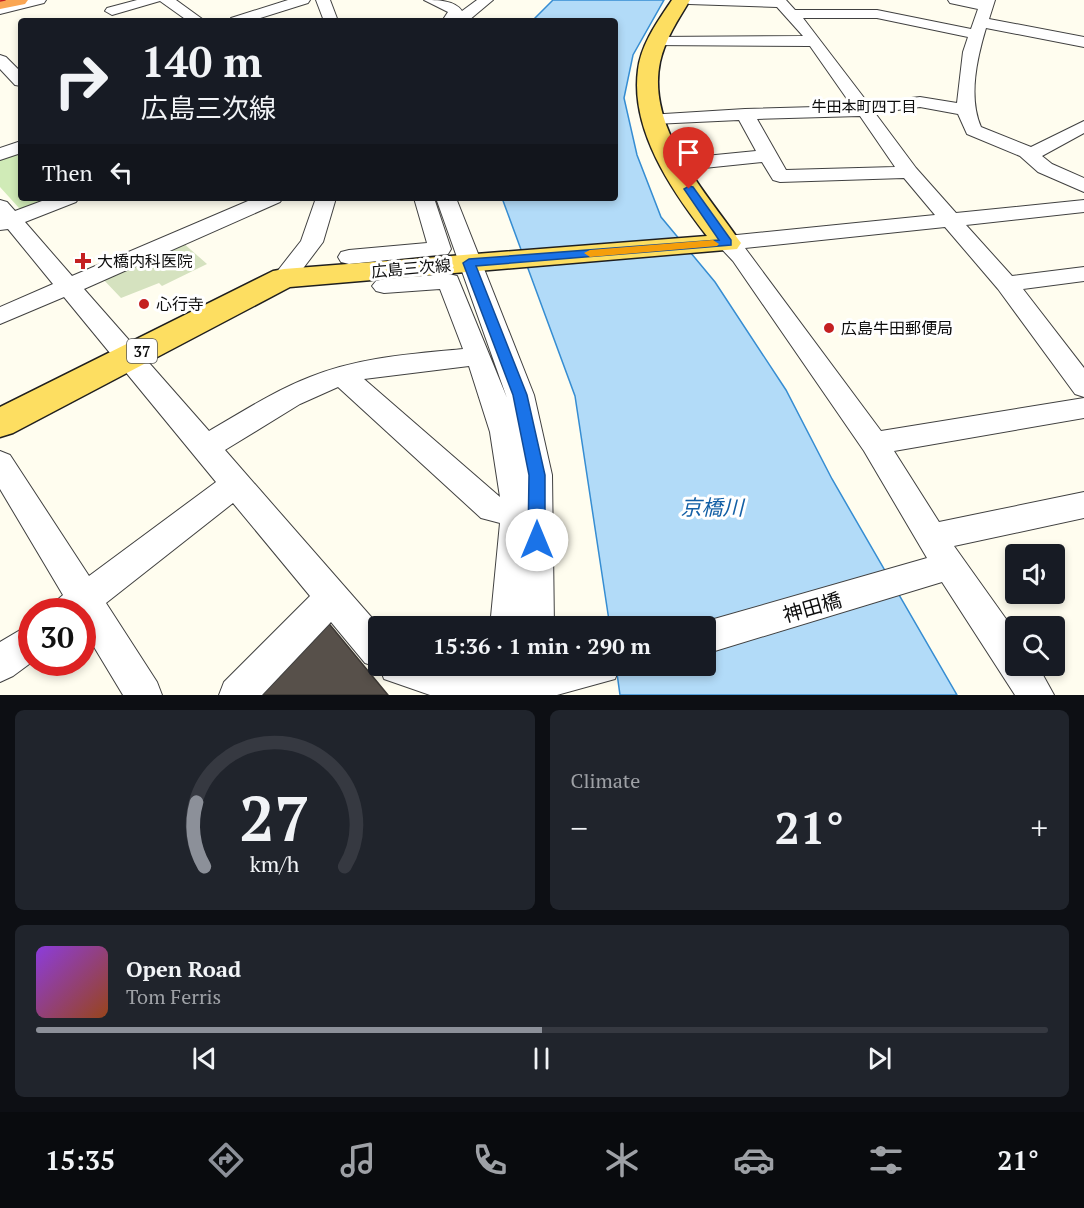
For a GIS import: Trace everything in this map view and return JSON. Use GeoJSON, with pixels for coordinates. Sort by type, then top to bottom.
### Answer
{"type":"FeatureCollection","features":[{"type":"Feature","properties":{"kind":"main road"},"geometry":{"type":"LineString","coordinates":[[681,0],[655,42],[648,70],[648,102],[675,165],[709,221],[717,243]]}},
{"type":"Feature","properties":{"kind":"main road","name":"広島三次線"},"geometry":{"type":"LineString","coordinates":[[0,423],[284,278],[717,243]]}},
{"type":"Feature","properties":{"kind":"street"},"geometry":{"type":"LineString","coordinates":[[8,6],[39,0]]}},
{"type":"Feature","properties":{"kind":"street"},"geometry":{"type":"LineString","coordinates":[[99,0],[122,18]]}},
{"type":"Feature","properties":{"kind":"street"},"geometry":{"type":"LineString","coordinates":[[112,11],[153,0]]}},
{"type":"Feature","properties":{"kind":"street"},"geometry":{"type":"LineString","coordinates":[[166,0],[193,18]]}},
{"type":"Feature","properties":{"kind":"street"},"geometry":{"type":"LineString","coordinates":[[322,0],[330,18]]}},
{"type":"Feature","properties":{"kind":"street"},"geometry":{"type":"LineString","coordinates":[[431,0],[455,10],[456,14],[452,18]]}},
{"type":"Feature","properties":{"kind":"street"},"geometry":{"type":"LineString","coordinates":[[463,18],[486,0]]}},
{"type":"Feature","properties":{"kind":"street"},"geometry":{"type":"LineString","coordinates":[[689,0],[782,5],[877,14],[982,14],[1084,28]]}},
{"type":"Feature","properties":{"kind":"street"},"geometry":{"type":"LineString","coordinates":[[956,0],[982,14],[1084,42]]}},
{"type":"Feature","properties":{"kind":"street"},"geometry":{"type":"LineString","coordinates":[[247,4],[262,13]]}},
{"type":"Feature","properties":{"kind":"street"},"geometry":{"type":"LineString","coordinates":[[246,18],[307,4]]}},
{"type":"Feature","properties":{"kind":"street"},"geometry":{"type":"LineString","coordinates":[[782,5],[815,42],[909,172],[1006,285],[1084,387]]}},
{"type":"Feature","properties":{"kind":"street"},"geometry":{"type":"LineString","coordinates":[[8,6],[21,18]]}},
{"type":"Feature","properties":{"kind":"street"},"geometry":{"type":"LineString","coordinates":[[982,14],[971,52],[965,110],[973,130],[1005,141],[1030,154],[1045,168],[1084,186]]}},
{"type":"Feature","properties":{"kind":"street"},"geometry":{"type":"LineString","coordinates":[[655,42],[815,42]]}},
{"type":"Feature","properties":{"kind":"street"},"geometry":{"type":"LineString","coordinates":[[18,55],[0,60],[18,89]]}},
{"type":"Feature","properties":{"kind":"street"},"geometry":{"type":"LineString","coordinates":[[654,119],[866,110],[920,102],[965,110]]}},
{"type":"Feature","properties":{"kind":"street"},"geometry":{"type":"LineString","coordinates":[[745,114],[766,156],[780,176],[909,172]]}},
{"type":"Feature","properties":{"kind":"street"},"geometry":{"type":"LineString","coordinates":[[1030,154],[1084,126]]}},
{"type":"Feature","properties":{"kind":"street"},"geometry":{"type":"LineString","coordinates":[[0,154],[18,148]]}},
{"type":"Feature","properties":{"kind":"street"},"geometry":{"type":"LineString","coordinates":[[675,165],[766,156]]}},
{"type":"Feature","properties":{"kind":"street"},"geometry":{"type":"LineString","coordinates":[[59,201],[4,217],[129,358],[368,640]]}},
{"type":"Feature","properties":{"kind":"street"},"geometry":{"type":"LineString","coordinates":[[0,316],[260,201]]}},
{"type":"Feature","properties":{"kind":"street"},"geometry":{"type":"LineString","coordinates":[[284,278],[308,201]]}},
{"type":"Feature","properties":{"kind":"street"},"geometry":{"type":"LineString","coordinates":[[284,278],[312,242],[325,201]]}},
{"type":"Feature","properties":{"kind":"street"},"geometry":{"type":"LineString","coordinates":[[349,257],[440,249],[425,201]]}},
{"type":"Feature","properties":{"kind":"street"},"geometry":{"type":"LineString","coordinates":[[447,201],[520,395],[537,475],[537,616]]}},
{"type":"Feature","properties":{"kind":"street"},"geometry":{"type":"LineString","coordinates":[[717,243],[1084,206]]}},
{"type":"Feature","properties":{"kind":"street"},"geometry":{"type":"LineString","coordinates":[[717,243],[741,256],[874,443],[931,537],[933,570],[1005,652]]}},
{"type":"Feature","properties":{"kind":"street"},"geometry":{"type":"LineString","coordinates":[[1006,285],[1084,274]]}},
{"type":"Feature","properties":{"kind":"street"},"geometry":{"type":"LineString","coordinates":[[384,286],[449,280],[478,356],[503,426],[514,487],[513,577],[508,616]]}},
{"type":"Feature","properties":{"kind":"street"},"geometry":{"type":"LineString","coordinates":[[204,448],[292,397],[343,376],[378,367],[478,356]]}},
{"type":"Feature","properties":{"kind":"street"},"geometry":{"type":"LineString","coordinates":[[343,376],[492,509],[514,513]]}},
{"type":"Feature","properties":{"kind":"street"},"geometry":{"type":"LineString","coordinates":[[874,443],[1084,408]]}},
{"type":"Feature","properties":{"kind":"street"},"geometry":{"type":"LineString","coordinates":[[0,463],[72,598]]}},
{"type":"Feature","properties":{"kind":"street"},"geometry":{"type":"LineString","coordinates":[[85,598],[235,484]]}},
{"type":"Feature","properties":{"kind":"street"},"geometry":{"type":"LineString","coordinates":[[931,537],[1084,505]]}},
{"type":"Feature","properties":{"kind":"street","name":"神田橋"},"geometry":{"type":"LineString","coordinates":[[716,634],[933,570]]}},
{"type":"Feature","properties":{"kind":"street"},"geometry":{"type":"LineString","coordinates":[[237,695],[331,598]]}},
{"type":"Feature","properties":{"kind":"street"},"geometry":{"type":"LineString","coordinates":[[96,631],[144,695]]}},
{"type":"Feature","properties":{"kind":"street"},"geometry":{"type":"LineString","coordinates":[[0,664],[18,650]]}},
{"type":"Feature","properties":{"kind":"street"},"geometry":{"type":"LineString","coordinates":[[417,676],[431,683],[474,692],[558,676]]}},
{"type":"Feature","properties":{"kind":"street"},"geometry":{"type":"LineString","coordinates":[[1023,676],[1036,695]]}},
{"type":"Feature","properties":{"kind":"green space"},"geometry":{"type":"Polygon","coordinates":[[[18,152],[18,201],[53,201],[32,209],[19,208],[0,187],[0,158],[18,152]]]}},
{"type":"Feature","properties":{"kind":"green space"},"geometry":{"type":"Polygon","coordinates":[[[182,242],[207,264],[162,286],[159,283],[121,298],[102,278],[182,242]]]}},
{"type":"Feature","properties":{"kind":"water","name":"京橋川"},"geometry":{"type":"Polygon","coordinates":[[[553,0],[664,0],[633,55],[624,98],[637,155],[661,217],[715,282],[786,390],[832,479],[957,695],[620,695],[617,676],[716,676],[716,616],[608,616],[575,396],[503,201],[618,201],[618,18],[535,18],[553,0]]]}},
{"type":"Feature","properties":{"kind":"building"},"geometry":{"type":"Polygon","coordinates":[[[326,620],[368,671],[368,676],[372,676],[388,695],[228,695],[326,620]]]}},
{"type":"Feature","properties":{"kind":"tram line"},"geometry":{"type":"LineString","coordinates":[[0,1],[5,0]]}},
{"type":"Feature","properties":{"kind":"slow traffic"},"geometry":{"type":"LineString","coordinates":[[590,253],[713,244]]}},
{"type":"Feature","properties":{"kind":"place","name":"大橋内科医院"},"geometry":{"type":"Point","coordinates":[83,261]}},
{"type":"Feature","properties":{"kind":"place","name":"心行寺"},"geometry":{"type":"Point","coordinates":[144,304]}},
{"type":"Feature","properties":{"kind":"place","name":"広島牛田郵便局"},"geometry":{"type":"Point","coordinates":[829,328]}},
{"type":"Feature","properties":{"kind":"district","name":"牛田本町四丁目"},"geometry":{"type":"Point","coordinates":[864,106]}},
{"type":"Feature","properties":{"kind":"route"},"geometry":{"type":"LineString","coordinates":[[537,540],[537,475],[520,395],[476,276],[469,263],[727,243],[709,221],[689,189]]}}]}
